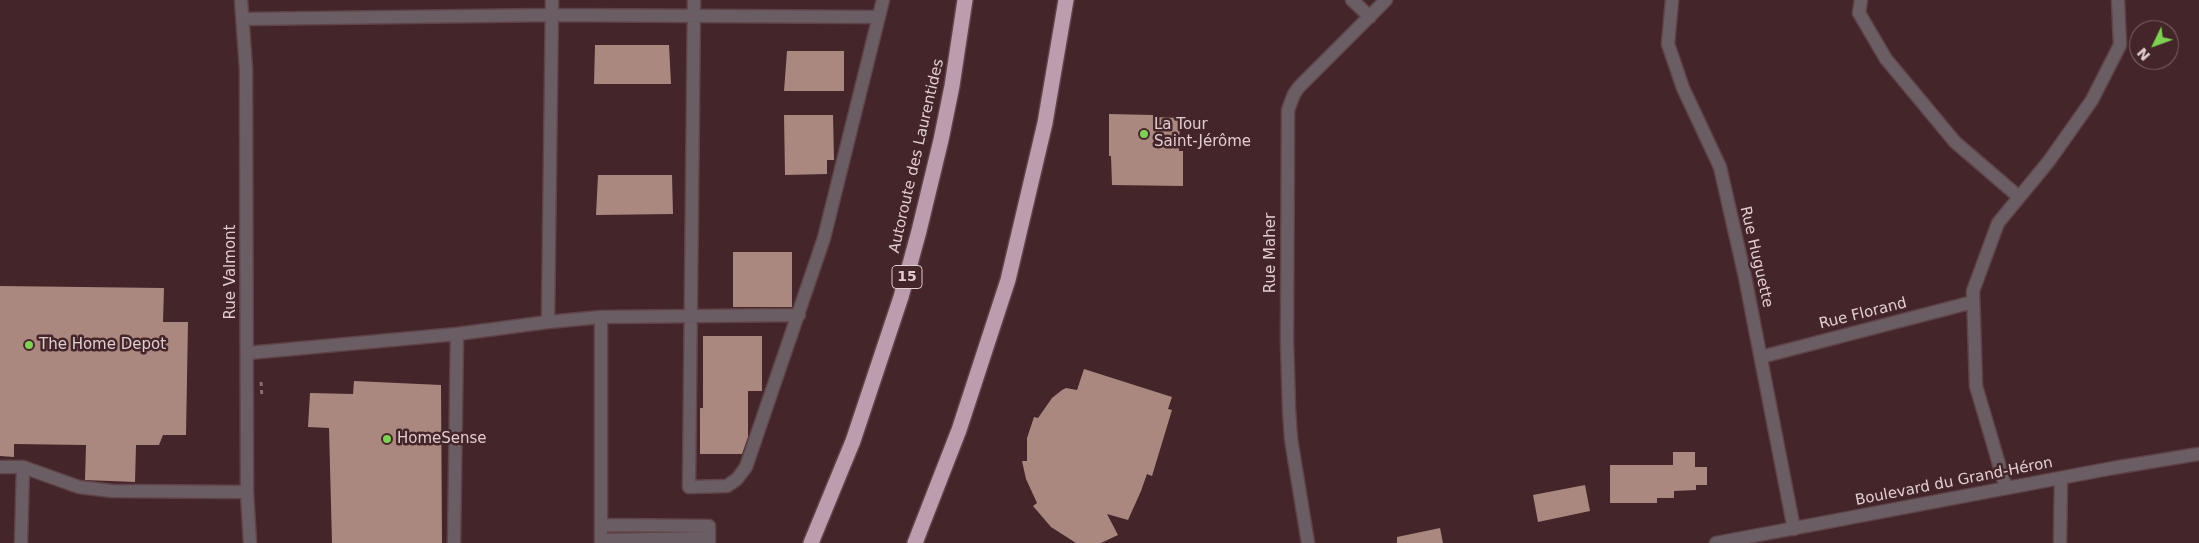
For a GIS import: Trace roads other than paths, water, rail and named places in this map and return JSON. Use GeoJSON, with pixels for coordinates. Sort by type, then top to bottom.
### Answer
{"type":"FeatureCollection","features":[{"type":"Feature","properties":{"kind":"highway","name":"Autoroute des Laurentides"},"geometry":{"type":"LineString","coordinates":[[811,543],[852,441],[901,297],[939,148],[952,86],[965,0]]}},
{"type":"Feature","properties":{"kind":"highway"},"geometry":{"type":"LineString","coordinates":[[915,543],[962,422],[1008,280],[1046,116],[1066,0]]}},
{"type":"Feature","properties":{"kind":"street","name":"Rue Valmont"},"geometry":{"type":"LineString","coordinates":[[241,0],[244,19],[248,353],[247,492],[250,543]]}},
{"type":"Feature","properties":{"kind":"street"},"geometry":{"type":"LineString","coordinates":[[548,322],[552,0]]}},
{"type":"Feature","properties":{"kind":"street"},"geometry":{"type":"LineString","coordinates":[[694,0],[689,487],[727,486],[737,479],[746,467],[799,316],[830,214],[883,0]]}},
{"type":"Feature","properties":{"kind":"street"},"geometry":{"type":"LineString","coordinates":[[1352,0],[1370,18]]}},
{"type":"Feature","properties":{"kind":"street","name":"Rue Maher"},"geometry":{"type":"LineString","coordinates":[[1308,543],[1291,440],[1288,408],[1288,114],[1290,102],[1298,87],[1370,18],[1386,0]]}},
{"type":"Feature","properties":{"kind":"street","name":"Rue Huguette"},"geometry":{"type":"LineString","coordinates":[[1672,0],[1668,44],[1684,88],[1720,167],[1761,357],[1794,529]]}},
{"type":"Feature","properties":{"kind":"street"},"geometry":{"type":"LineString","coordinates":[[1860,0],[1859,13],[1886,59],[1955,142],[2019,197]]}},
{"type":"Feature","properties":{"kind":"street"},"geometry":{"type":"LineString","coordinates":[[2006,488],[1976,386],[1973,291],[1998,222],[2049,161],[2092,100],[2120,45],[2118,0]]}},
{"type":"Feature","properties":{"kind":"street"},"geometry":{"type":"LineString","coordinates":[[244,19],[551,15],[878,17]]}},
{"type":"Feature","properties":{"kind":"street","name":"Rue Florand"},"geometry":{"type":"LineString","coordinates":[[1761,357],[1973,302]]}},
{"type":"Feature","properties":{"kind":"street"},"geometry":{"type":"LineString","coordinates":[[248,353],[457,334],[601,317],[799,316]]}},
{"type":"Feature","properties":{"kind":"street"},"geometry":{"type":"LineString","coordinates":[[601,317],[601,525],[601,542],[709,541],[709,526],[601,525]]}},
{"type":"Feature","properties":{"kind":"street"},"geometry":{"type":"LineString","coordinates":[[454,543],[457,334]]}},
{"type":"Feature","properties":{"kind":"street","name":"Boulevard du Grand-Héron"},"geometry":{"type":"LineString","coordinates":[[1716,543],[2006,488],[2199,454]]}},
{"type":"Feature","properties":{"kind":"street"},"geometry":{"type":"LineString","coordinates":[[0,467],[23,467],[79,487],[112,491],[247,492]]}},
{"type":"Feature","properties":{"kind":"street"},"geometry":{"type":"LineString","coordinates":[[21,543],[23,467]]}},
{"type":"Feature","properties":{"kind":"street"},"geometry":{"type":"LineString","coordinates":[[2060,543],[2061,478]]}},
{"type":"Feature","properties":{"kind":"place","name":"La Tour Saint-Jérôme"},"geometry":{"type":"Point","coordinates":[1144,134]}},
{"type":"Feature","properties":{"kind":"place","name":"The Home Depot"},"geometry":{"type":"Point","coordinates":[29,345]}},
{"type":"Feature","properties":{"kind":"place","name":"HomeSense"},"geometry":{"type":"Point","coordinates":[387,439]}}]}
